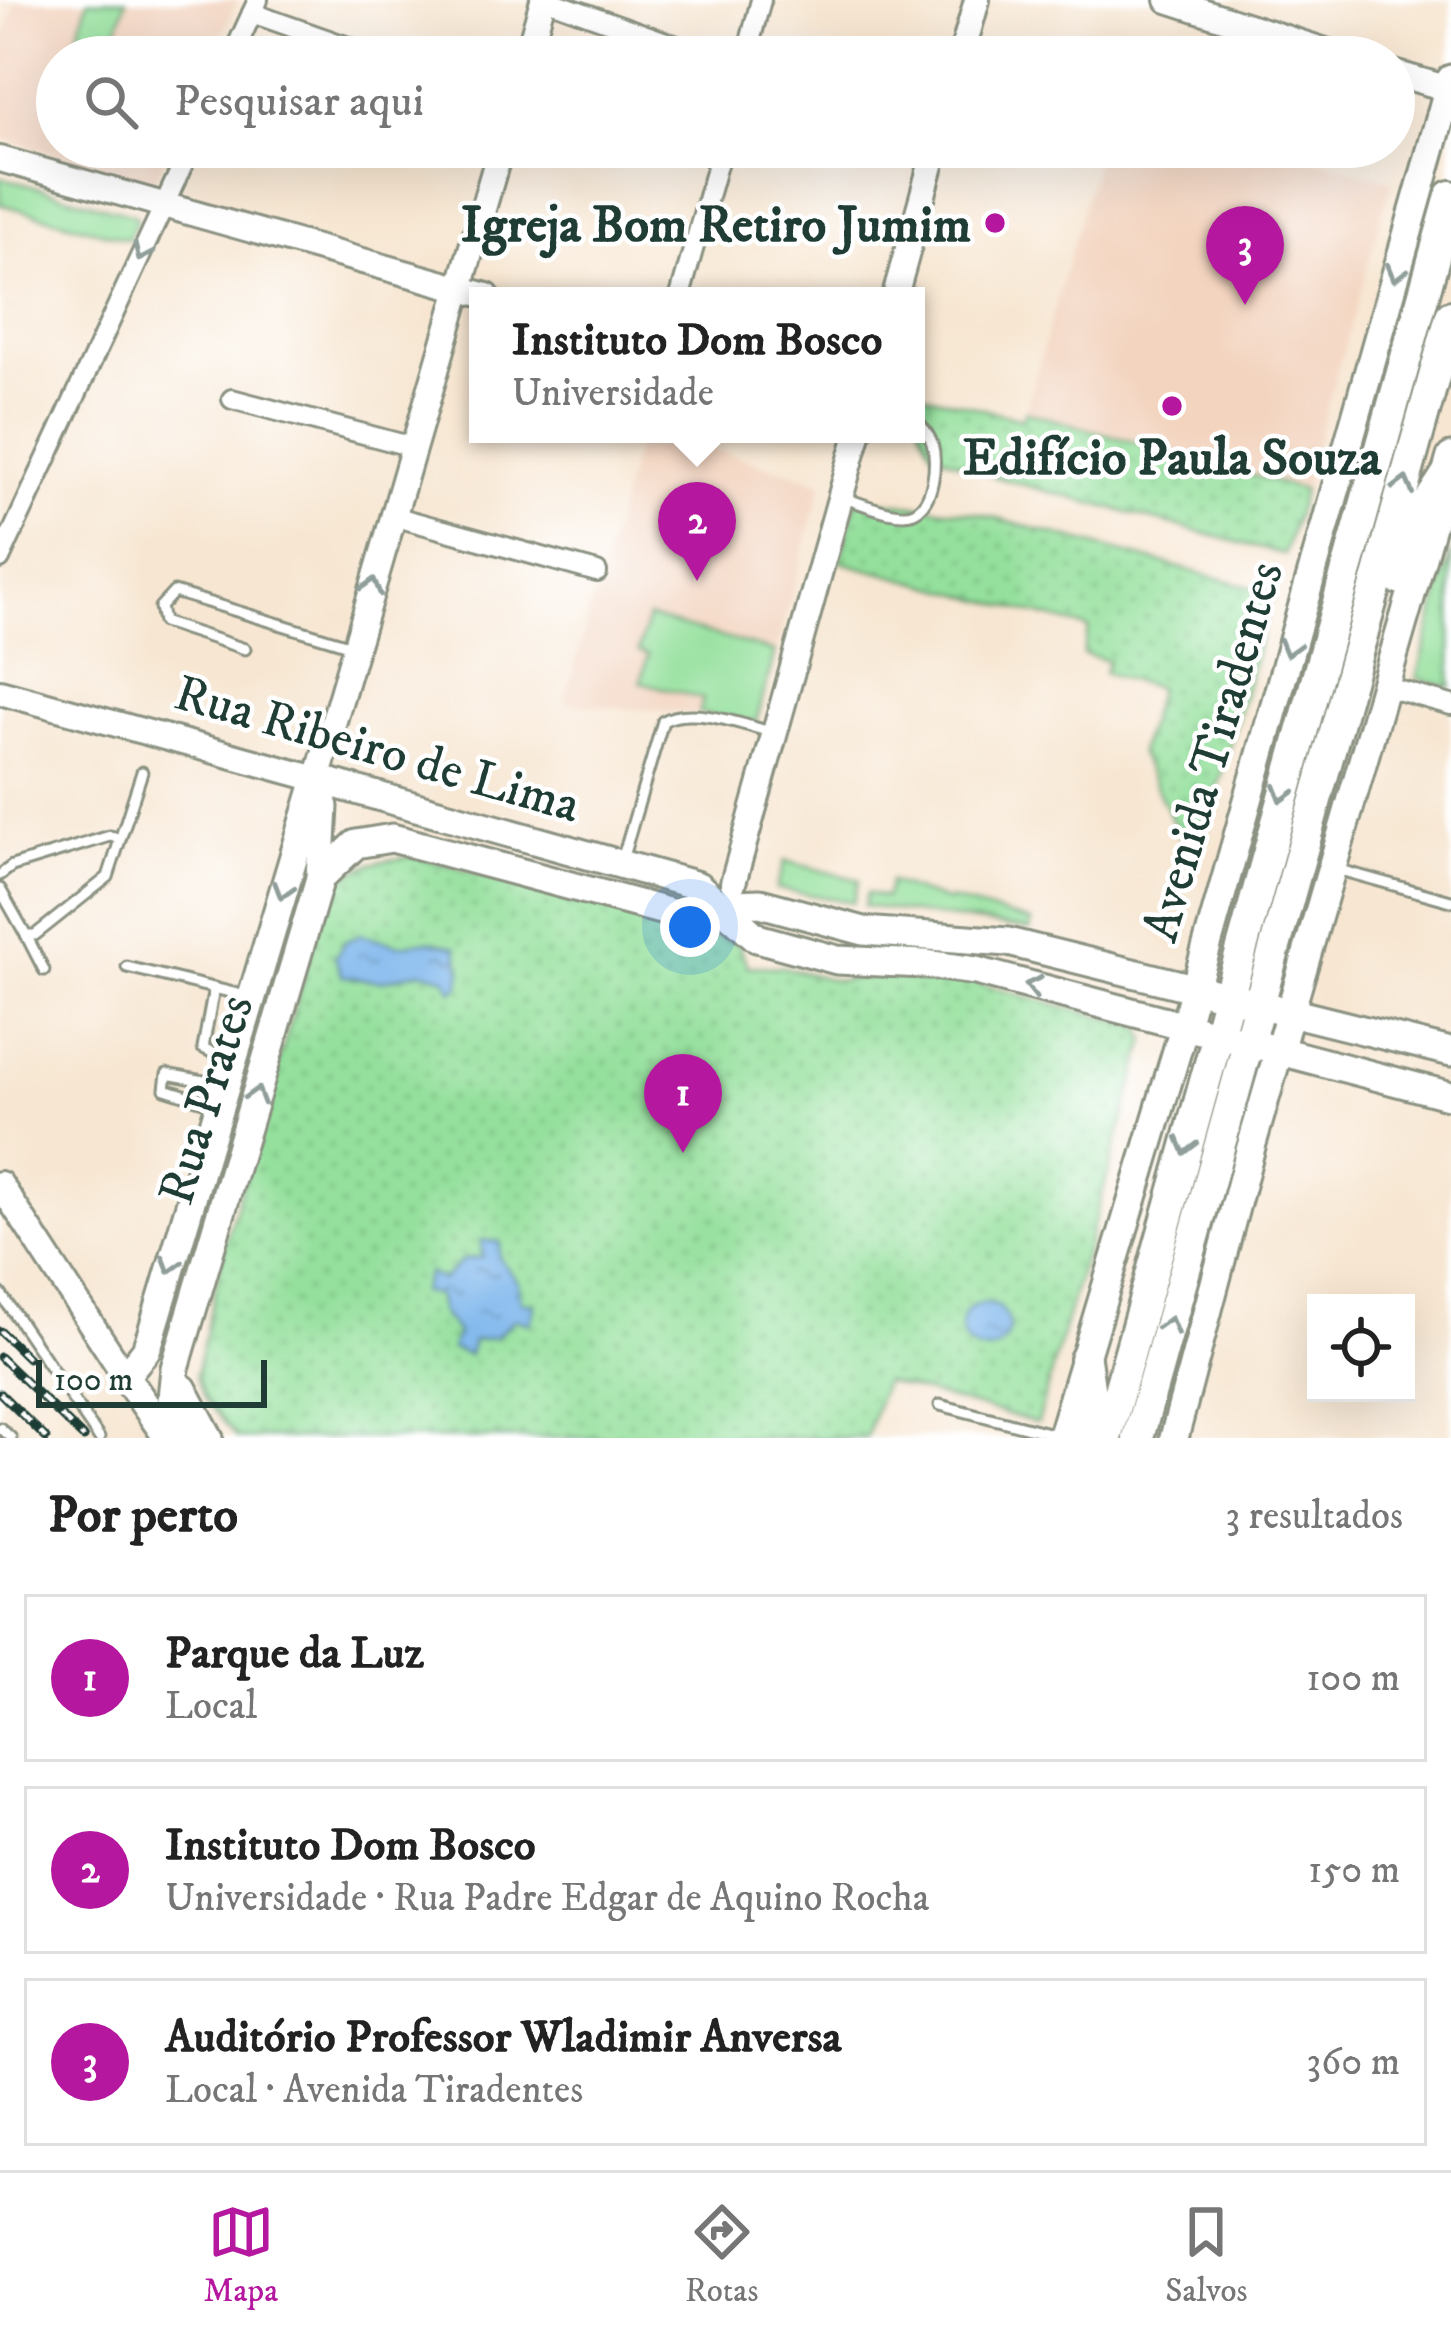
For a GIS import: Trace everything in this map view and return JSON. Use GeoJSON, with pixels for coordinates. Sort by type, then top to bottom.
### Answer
{"type":"FeatureCollection","features":[{"type":"Feature","properties":{"kind":"highway","name":"Avenida Tiradentes"},"geometry":{"type":"LineString","coordinates":[[1106,1438],[1451,196]]}},
{"type":"Feature","properties":{"kind":"highway"},"geometry":{"type":"LineString","coordinates":[[1138,1438],[1259,1002],[1304,890],[1348,686],[1451,316]]}},
{"type":"Feature","properties":{"kind":"highway"},"geometry":{"type":"LineString","coordinates":[[1348,686],[1369,661],[1418,521],[1449,467]]}},
{"type":"Feature","properties":{"kind":"highway"},"geometry":{"type":"LineString","coordinates":[[1068,1437],[1090,1394],[1085,1359]]}},
{"type":"Feature","properties":{"kind":"main road","name":"Avenida Tiradentes"},"geometry":{"type":"LineString","coordinates":[[1085,1359],[1185,1024],[1450,85]]}},
{"type":"Feature","properties":{"kind":"main road"},"geometry":{"type":"LineString","coordinates":[[1174,1438],[1292,1010],[1304,890],[1387,687],[1449,467]]}},
{"type":"Feature","properties":{"kind":"main road","name":"Rua Ribeiro de Lima"},"geometry":{"type":"LineString","coordinates":[[317,779],[864,931],[1008,942],[1451,1052]]}},
{"type":"Feature","properties":{"kind":"main road","name":"Rua Prates"},"geometry":{"type":"LineString","coordinates":[[175,1369],[320,878],[324,807],[317,779]]}},
{"type":"Feature","properties":{"kind":"main road","name":"Rua Prates"},"geometry":{"type":"LineString","coordinates":[[125,1376],[146,1350],[317,779]]}},
{"type":"Feature","properties":{"kind":"main road","name":"Rua Ribeiro de Lima"},"geometry":{"type":"LineString","coordinates":[[320,878],[356,844],[392,838],[679,915],[693,916],[720,893]]}},
{"type":"Feature","properties":{"kind":"main road","name":"Rua Ribeiro de Lima"},"geometry":{"type":"LineString","coordinates":[[720,893],[757,938],[837,960],[962,968],[1451,1096]]}},
{"type":"Feature","properties":{"kind":"main road"},"geometry":{"type":"LineString","coordinates":[[201,1166],[232,1175]]}},
{"type":"Feature","properties":{"kind":"main road"},"geometry":{"type":"LineString","coordinates":[[175,1369],[172,1398],[182,1438]]}},
{"type":"Feature","properties":{"kind":"main road"},"geometry":{"type":"LineString","coordinates":[[175,1369],[190,1408],[209,1438]]}},
{"type":"Feature","properties":{"kind":"main road"},"geometry":{"type":"LineString","coordinates":[[125,1376],[168,1438]]}},
{"type":"Feature","properties":{"kind":"street"},"geometry":{"type":"LineString","coordinates":[[533,36],[545,0],[648,36]]}},
{"type":"Feature","properties":{"kind":"street"},"geometry":{"type":"LineString","coordinates":[[752,36],[761,0]]}},
{"type":"Feature","properties":{"kind":"street"},"geometry":{"type":"LineString","coordinates":[[967,36],[977,0]]}},
{"type":"Feature","properties":{"kind":"street"},"geometry":{"type":"LineString","coordinates":[[1168,0],[1279,36]]}},
{"type":"Feature","properties":{"kind":"street"},"geometry":{"type":"LineString","coordinates":[[241,36],[255,6],[327,36]]}},
{"type":"Feature","properties":{"kind":"street"},"geometry":{"type":"LineString","coordinates":[[1415,78],[1450,85]]}},
{"type":"Feature","properties":{"kind":"street"},"geometry":{"type":"LineString","coordinates":[[0,159],[469,291]]}},
{"type":"Feature","properties":{"kind":"street"},"geometry":{"type":"LineString","coordinates":[[0,559],[181,168]]}},
{"type":"Feature","properties":{"kind":"street","name":"Rua Prates"},"geometry":{"type":"LineString","coordinates":[[317,779],[495,168]]}},
{"type":"Feature","properties":{"kind":"street"},"geometry":{"type":"LineString","coordinates":[[683,287],[716,168]]}},
{"type":"Feature","properties":{"kind":"street"},"geometry":{"type":"LineString","coordinates":[[898,287],[930,168]]}},
{"type":"Feature","properties":{"kind":"street"},"geometry":{"type":"LineString","coordinates":[[232,399],[413,447]]}},
{"type":"Feature","properties":{"kind":"street"},"geometry":{"type":"LineString","coordinates":[[720,893],[775,733],[855,443]]}},
{"type":"Feature","properties":{"kind":"street"},"geometry":{"type":"LineString","coordinates":[[393,516],[597,572]]}},
{"type":"Feature","properties":{"kind":"street"},"geometry":{"type":"LineString","coordinates":[[1387,687],[1451,705]]}},
{"type":"Feature","properties":{"kind":"street","name":"Rua Ribeiro de Lima"},"geometry":{"type":"LineString","coordinates":[[0,692],[150,741],[317,779]]}},
{"type":"Feature","properties":{"kind":"street"},"geometry":{"type":"LineString","coordinates":[[0,1184],[125,1376]]}},
{"type":"Feature","properties":{"kind":"lane"},"geometry":{"type":"LineString","coordinates":[[837,497],[892,512],[917,511],[931,486],[934,460],[925,430]]}},
{"type":"Feature","properties":{"kind":"lane"},"geometry":{"type":"LineString","coordinates":[[245,649],[164,622],[160,607],[169,594],[188,595],[355,647]]}},
{"type":"Feature","properties":{"kind":"lane"},"geometry":{"type":"LineString","coordinates":[[620,865],[663,721],[672,716],[703,718],[775,733]]}},
{"type":"Feature","properties":{"kind":"lane"},"geometry":{"type":"LineString","coordinates":[[26,935],[35,935],[108,877],[142,772]]}},
{"type":"Feature","properties":{"kind":"lane"},"geometry":{"type":"LineString","coordinates":[[0,875],[11,866],[110,836],[118,838]]}},
{"type":"Feature","properties":{"kind":"lane"},"geometry":{"type":"LineString","coordinates":[[0,889],[44,970]]}},
{"type":"Feature","properties":{"kind":"lane"},"geometry":{"type":"LineString","coordinates":[[1250,911],[1304,890],[1451,901]]}},
{"type":"Feature","properties":{"kind":"lane"},"geometry":{"type":"LineString","coordinates":[[128,967],[251,998]]}},
{"type":"Feature","properties":{"kind":"lane"},"geometry":{"type":"LineString","coordinates":[[214,988],[203,1048],[225,1084]]}},
{"type":"Feature","properties":{"kind":"lane"},"geometry":{"type":"LineString","coordinates":[[177,1073],[225,1084],[172,1094],[165,1089],[164,1079],[177,1073]]}},
{"type":"Feature","properties":{"kind":"lane"},"geometry":{"type":"LineString","coordinates":[[0,1293],[99,1438]]}},
{"type":"Feature","properties":{"kind":"lane"},"geometry":{"type":"LineString","coordinates":[[940,1405],[1068,1437]]}},
{"type":"Feature","properties":{"kind":"lane"},"geometry":{"type":"LineString","coordinates":[[0,1428],[11,1438]]}},
{"type":"Feature","properties":{"kind":"shaded area"},"geometry":{"type":"Polygon","coordinates":[[[16,0],[238,0],[222,36],[36,36],[36,148],[0,138],[0,50],[16,0]]]}},
{"type":"Feature","properties":{"kind":"shaded area"},"geometry":{"type":"Polygon","coordinates":[[[105,168],[161,168],[150,181],[105,168]]]}},
{"type":"Feature","properties":{"kind":"shaded area"},"geometry":{"type":"Polygon","coordinates":[[[1094,168],[1347,168],[1392,181],[1303,490],[1025,411],[1094,168]]]}},
{"type":"Feature","properties":{"kind":"shaded area"},"geometry":{"type":"Polygon","coordinates":[[[637,443],[691,443],[823,482],[756,723],[728,716],[564,703],[637,443]]]}},
{"type":"Feature","properties":{"kind":"green space"},"geometry":{"type":"Polygon","coordinates":[[[88,0],[126,0],[115,36],[77,36],[88,0]]]}},
{"type":"Feature","properties":{"kind":"green space"},"geometry":{"type":"Polygon","coordinates":[[[0,177],[137,219],[128,239],[0,204],[0,177]]]}},
{"type":"Feature","properties":{"kind":"green space"},"geometry":{"type":"Polygon","coordinates":[[[925,394],[1022,419],[1025,411],[1303,490],[1284,555],[999,478],[933,452],[925,436],[925,394]]]}},
{"type":"Feature","properties":{"kind":"green space"},"geometry":{"type":"Polygon","coordinates":[[[857,498],[976,513],[1273,593],[1198,857],[1189,854],[1139,753],[1158,688],[1104,673],[1108,661],[1083,654],[1089,628],[840,562],[857,498]]]}},
{"type":"Feature","properties":{"kind":"green space"},"geometry":{"type":"Polygon","coordinates":[[[1451,551],[1451,687],[1417,678],[1451,551]]]}},
{"type":"Feature","properties":{"kind":"green space"},"geometry":{"type":"Polygon","coordinates":[[[648,617],[775,652],[756,723],[699,713],[703,699],[641,682],[648,655],[638,651],[648,617]]]}},
{"type":"Feature","properties":{"kind":"green space"},"geometry":{"type":"Polygon","coordinates":[[[414,856],[738,943],[748,966],[782,967],[838,981],[942,974],[1141,1027],[1146,1040],[1037,1423],[884,1381],[866,1438],[237,1438],[205,1399],[196,1375],[227,1236],[329,892],[357,870],[414,856]]]}},
{"type":"Feature","properties":{"kind":"green space"},"geometry":{"type":"Polygon","coordinates":[[[785,861],[859,880],[853,902],[776,889],[785,861]]]}},
{"type":"Feature","properties":{"kind":"green space"},"geometry":{"type":"Polygon","coordinates":[[[890,882],[1032,922],[1030,930],[864,906],[867,893],[885,898],[890,882]]]}},
{"type":"Feature","properties":{"kind":"green space"},"geometry":{"type":"Polygon","coordinates":[[[290,897],[305,901],[229,1157],[213,1152],[290,897]]]}},
{"type":"Feature","properties":{"kind":"water"},"geometry":{"type":"Polygon","coordinates":[[[361,934],[399,945],[429,941],[456,947],[462,971],[459,986],[452,991],[446,978],[421,971],[381,981],[342,976],[335,957],[345,942],[361,934]]]}},
{"type":"Feature","properties":{"kind":"water"},"geometry":{"type":"Polygon","coordinates":[[[481,1240],[500,1242],[499,1258],[518,1282],[521,1302],[535,1304],[530,1323],[515,1319],[495,1337],[473,1341],[469,1355],[451,1349],[457,1333],[441,1313],[437,1296],[421,1292],[428,1273],[442,1280],[463,1260],[482,1257],[481,1240]]]}},
{"type":"Feature","properties":{"kind":"water"},"geometry":{"type":"Polygon","coordinates":[[[985,1303],[1002,1310],[1009,1327],[1002,1344],[985,1351],[968,1344],[961,1327],[968,1310],[985,1303]]]}},
{"type":"Feature","properties":{"kind":"railway"},"geometry":{"type":"LineString","coordinates":[[0,1331],[28,1358]]}},
{"type":"Feature","properties":{"kind":"railway"},"geometry":{"type":"LineString","coordinates":[[0,1357],[84,1438]]}},
{"type":"Feature","properties":{"kind":"railway"},"geometry":{"type":"LineString","coordinates":[[0,1393],[46,1438]]}},
{"type":"Feature","properties":{"kind":"place","name":"Igreja Bom Retiro Jumim"},"geometry":{"type":"Point","coordinates":[995,223]}},
{"type":"Feature","properties":{"kind":"place","name":"Auditório Professor Wladimir Anversa"},"geometry":{"type":"Point","coordinates":[1245,305]}},
{"type":"Feature","properties":{"kind":"place","name":"Edifício Paula Souza"},"geometry":{"type":"Point","coordinates":[1172,406]}},
{"type":"Feature","properties":{"kind":"place","name":"Instituto Dom Bosco"},"geometry":{"type":"Point","coordinates":[697,581]}},
{"type":"Feature","properties":{"kind":"place","name":"Parque da Luz"},"geometry":{"type":"Point","coordinates":[683,1153]}}]}
